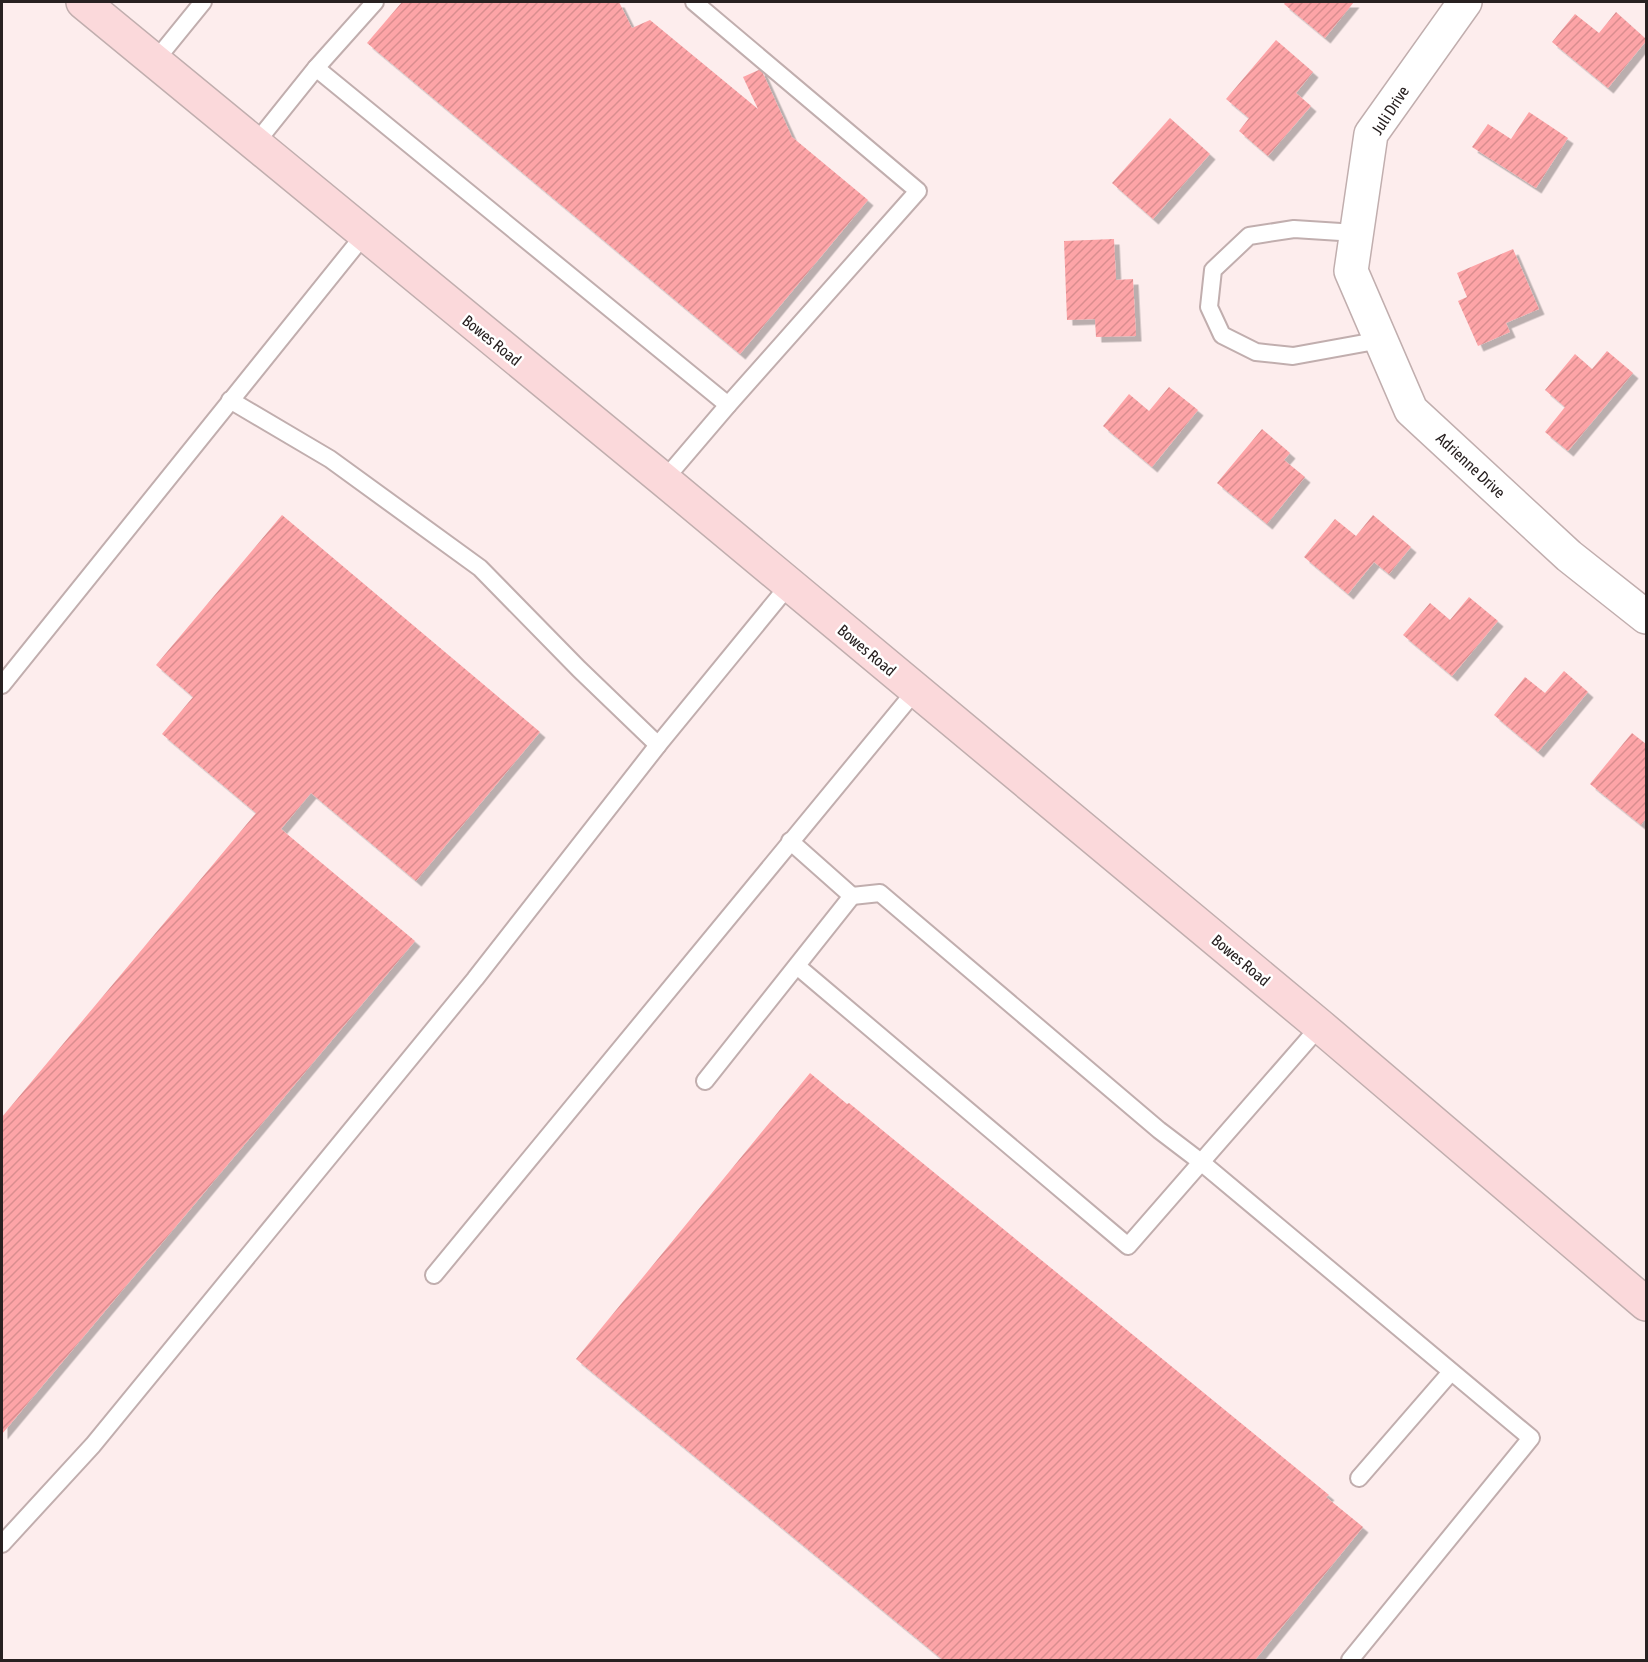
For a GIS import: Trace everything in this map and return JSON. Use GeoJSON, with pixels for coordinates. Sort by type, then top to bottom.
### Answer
{"type":"FeatureCollection","features":[{"type":"Feature","properties":{"kind":"main road","name":"Bowes Road"},"geometry":{"type":"LineString","coordinates":[[83,2],[1320,1026],[1647,1304]]}},
{"type":"Feature","properties":{"kind":"street","name":"Juli Drive"},"geometry":{"type":"LineString","coordinates":[[1351,271],[1371,135],[1465,2]]}},
{"type":"Feature","properties":{"kind":"street","name":"Adrienne Drive"},"geometry":{"type":"LineString","coordinates":[[1351,271],[1411,410],[1569,556],[1647,617]]}},
{"type":"Feature","properties":{"kind":"lane"},"geometry":{"type":"LineString","coordinates":[[155,61],[203,2]]}},
{"type":"Feature","properties":{"kind":"lane"},"geometry":{"type":"LineString","coordinates":[[255,144],[316,68],[375,2]]}},
{"type":"Feature","properties":{"kind":"lane"},"geometry":{"type":"LineString","coordinates":[[663,480],[918,191],[694,2]]}},
{"type":"Feature","properties":{"kind":"lane"},"geometry":{"type":"LineString","coordinates":[[316,68],[728,405]]}},
{"type":"Feature","properties":{"kind":"lane"},"geometry":{"type":"LineString","coordinates":[[1356,233],[1294,229],[1249,236],[1213,270],[1209,307],[1222,335],[1256,352],[1293,356],[1381,340]]}},
{"type":"Feature","properties":{"kind":"lane"},"geometry":{"type":"LineString","coordinates":[[2,685],[364,235]]}},
{"type":"Feature","properties":{"kind":"lane"},"geometry":{"type":"LineString","coordinates":[[230,400],[330,459],[480,568],[579,669],[658,745]]}},
{"type":"Feature","properties":{"kind":"lane"},"geometry":{"type":"LineString","coordinates":[[2,1544],[93,1445],[475,979],[658,745],[789,585]]}},
{"type":"Feature","properties":{"kind":"lane"},"geometry":{"type":"LineString","coordinates":[[434,1275],[916,690]]}},
{"type":"Feature","properties":{"kind":"lane"},"geometry":{"type":"LineString","coordinates":[[790,841],[852,896]]}},
{"type":"Feature","properties":{"kind":"lane"},"geometry":{"type":"LineString","coordinates":[[705,1080],[852,896],[880,893],[1159,1130],[1201,1162],[1531,1438],[1350,1660]]}},
{"type":"Feature","properties":{"kind":"lane"},"geometry":{"type":"LineString","coordinates":[[797,966],[1128,1246],[1320,1026]]}},
{"type":"Feature","properties":{"kind":"lane"},"geometry":{"type":"LineString","coordinates":[[1359,1478],[1451,1372]]}},
{"type":"Feature","properties":{"kind":"building"},"geometry":{"type":"Polygon","coordinates":[[[402,2],[619,2],[632,28],[650,20],[758,109],[743,77],[761,69],[792,137],[868,200],[740,354],[367,43],[402,2]]]}},
{"type":"Feature","properties":{"kind":"building"},"geometry":{"type":"Polygon","coordinates":[[[1286,2],[1354,2],[1325,38],[1284,4],[1286,2]]]}},
{"type":"Feature","properties":{"kind":"building"},"geometry":{"type":"Polygon","coordinates":[[[1616,12],[1646,41],[1608,88],[1552,42],[1575,14],[1599,33],[1616,12]]]}},
{"type":"Feature","properties":{"kind":"building"},"geometry":{"type":"Polygon","coordinates":[[[1276,40],[1313,72],[1296,93],[1311,106],[1268,156],[1239,131],[1249,118],[1226,99],[1276,40]]]}},
{"type":"Feature","properties":{"kind":"building"},"geometry":{"type":"Polygon","coordinates":[[[1529,112],[1568,138],[1536,188],[1472,147],[1488,124],[1511,139],[1529,112]]]}},
{"type":"Feature","properties":{"kind":"building"},"geometry":{"type":"Polygon","coordinates":[[[1170,118],[1210,154],[1153,219],[1112,183],[1170,118]]]}},
{"type":"Feature","properties":{"kind":"building"},"geometry":{"type":"Polygon","coordinates":[[[1114,239],[1116,280],[1133,279],[1136,336],[1096,337],[1095,319],[1067,320],[1064,241],[1114,239]]]}},
{"type":"Feature","properties":{"kind":"building"},"geometry":{"type":"Polygon","coordinates":[[[1513,249],[1539,309],[1506,323],[1510,332],[1478,346],[1458,301],[1467,297],[1457,273],[1513,249]]]}},
{"type":"Feature","properties":{"kind":"building"},"geometry":{"type":"Polygon","coordinates":[[[1607,351],[1633,373],[1568,451],[1545,432],[1565,407],[1545,390],[1575,354],[1592,369],[1607,351]]]}},
{"type":"Feature","properties":{"kind":"building"},"geometry":{"type":"Polygon","coordinates":[[[1169,387],[1198,410],[1152,467],[1103,426],[1129,394],[1149,411],[1169,387]]]}},
{"type":"Feature","properties":{"kind":"building"},"geometry":{"type":"Polygon","coordinates":[[[1262,429],[1290,453],[1284,460],[1305,477],[1267,524],[1217,483],[1262,429]]]}},
{"type":"Feature","properties":{"kind":"building"},"geometry":{"type":"Polygon","coordinates":[[[282,515],[540,732],[416,881],[311,793],[281,829],[415,941],[2,1434],[2,1117],[256,813],[162,734],[193,697],[156,665],[282,515]]]}},
{"type":"Feature","properties":{"kind":"building"},"geometry":{"type":"Polygon","coordinates":[[[1373,515],[1411,547],[1389,574],[1374,562],[1348,594],[1304,557],[1335,519],[1356,536],[1373,515]]]}},
{"type":"Feature","properties":{"kind":"building"},"geometry":{"type":"Polygon","coordinates":[[[1469,597],[1498,621],[1452,676],[1403,635],[1430,603],[1450,620],[1469,597]]]}},
{"type":"Feature","properties":{"kind":"building"},"geometry":{"type":"Polygon","coordinates":[[[1564,671],[1588,692],[1538,752],[1494,715],[1525,677],[1545,693],[1564,671]]]}},
{"type":"Feature","properties":{"kind":"building"},"geometry":{"type":"Polygon","coordinates":[[[1632,733],[1646,744],[1646,818],[1641,825],[1590,784],[1632,733]]]}},
{"type":"Feature","properties":{"kind":"building"},"geometry":{"type":"Polygon","coordinates":[[[810,1073],[1329,1495],[1326,1497],[1363,1527],[1255,1660],[943,1660],[576,1359],[810,1073]]]}}]}
